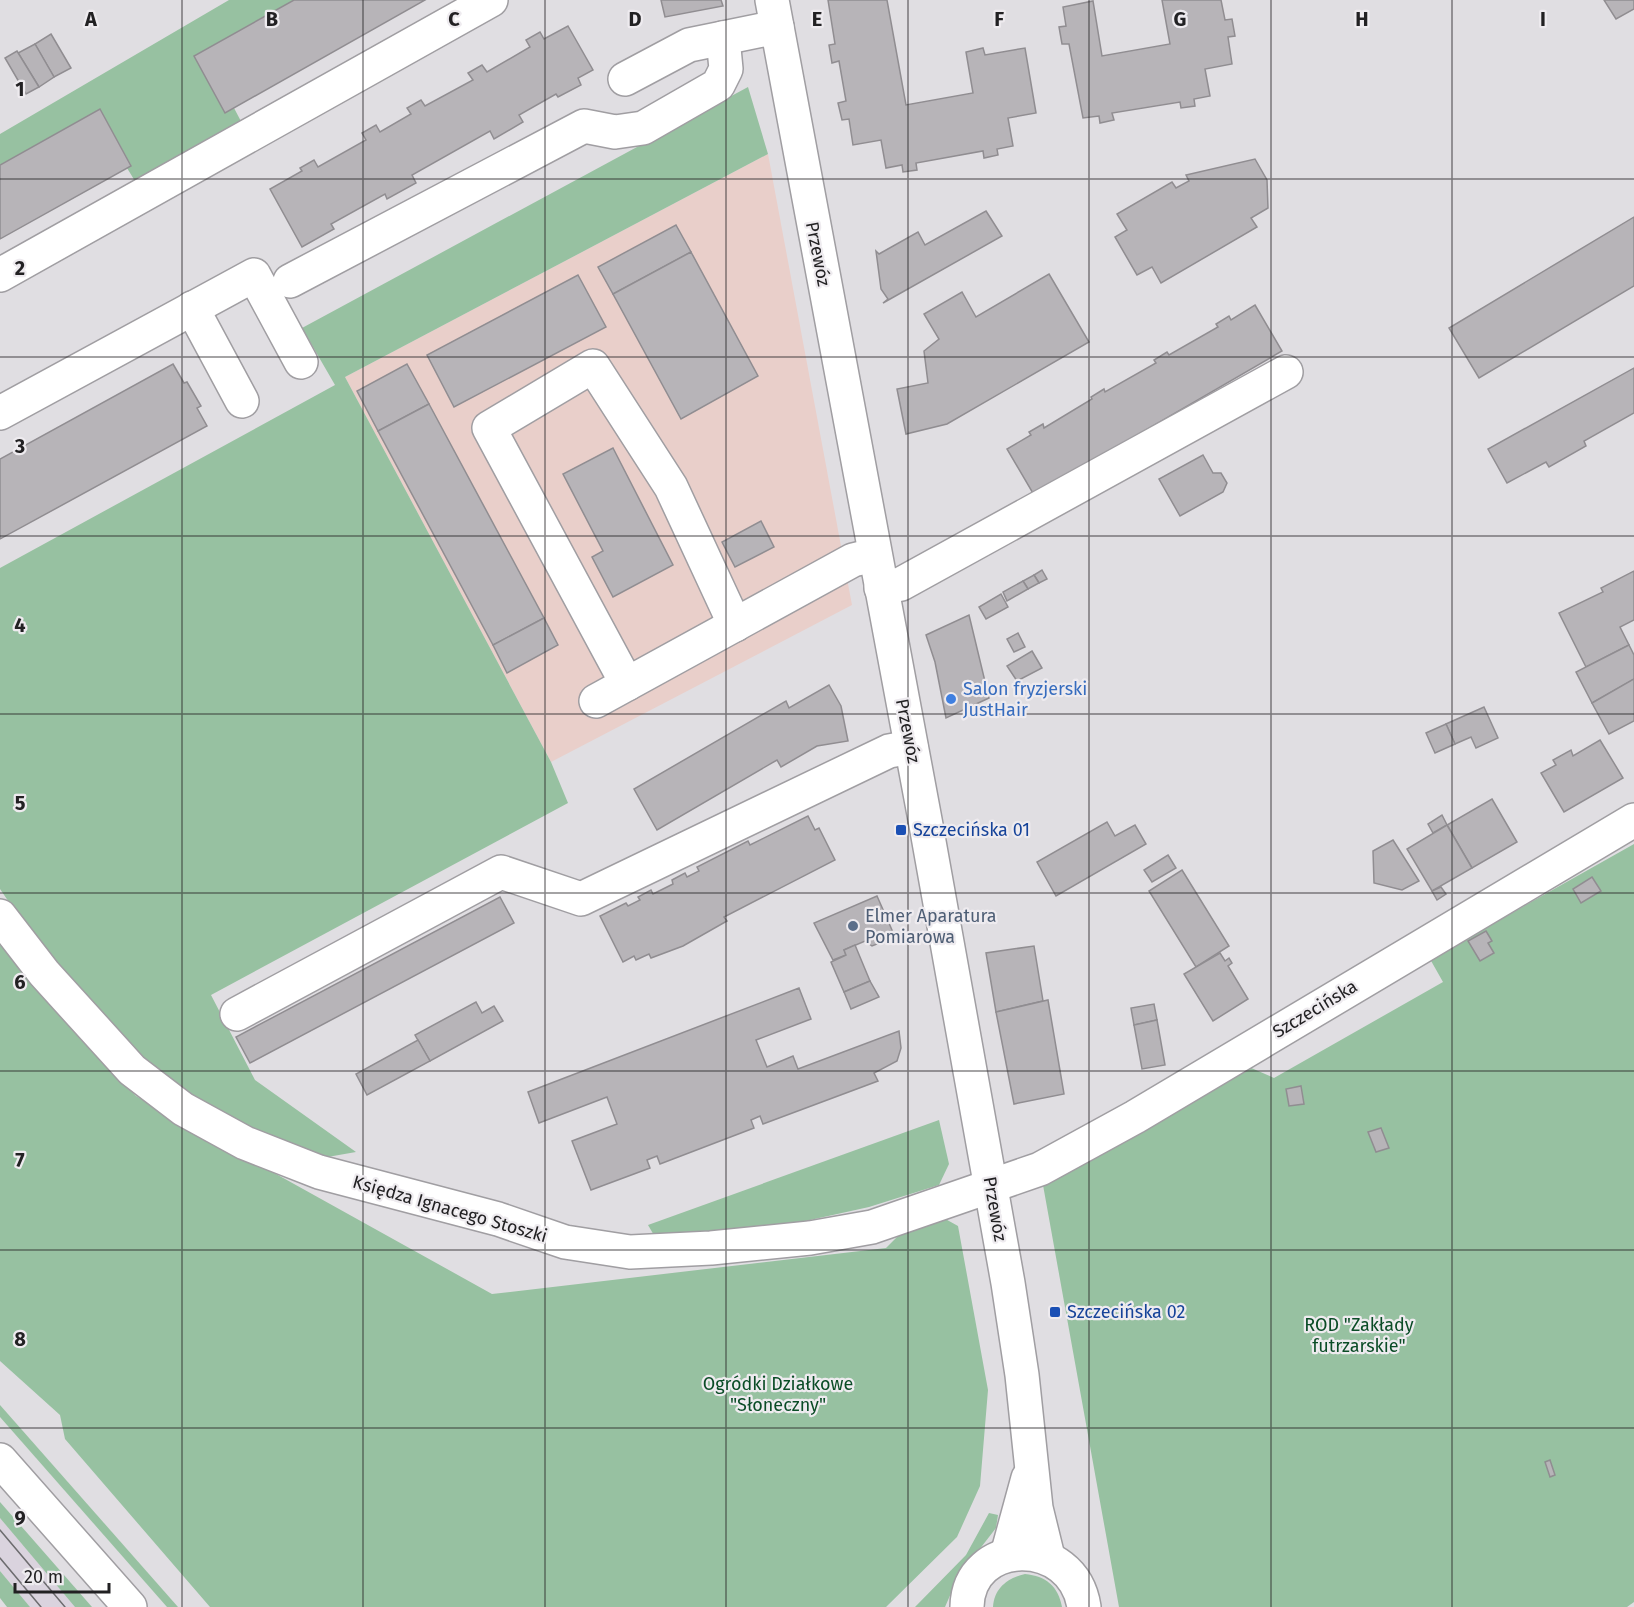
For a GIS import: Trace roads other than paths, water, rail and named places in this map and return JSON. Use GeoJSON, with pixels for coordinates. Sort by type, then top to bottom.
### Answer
{"type":"FeatureCollection","features":[{"type":"Feature","properties":{"kind":"street"},"geometry":{"type":"LineString","coordinates":[[0,275],[491,0]]}},
{"type":"Feature","properties":{"kind":"street"},"geometry":{"type":"LineString","coordinates":[[625,79],[689,45],[723,38],[774,14]]}},
{"type":"Feature","properties":{"kind":"street","name":"Przewóz"},"geometry":{"type":"LineString","coordinates":[[774,14],[990,1187],[1022,1375],[1036,1508],[1047,1557]]}},
{"type":"Feature","properties":{"kind":"street"},"geometry":{"type":"LineString","coordinates":[[290,281],[584,126],[615,132],[643,128],[718,85],[726,69],[723,38]]}},
{"type":"Feature","properties":{"kind":"street"},"geometry":{"type":"LineString","coordinates":[[0,413],[254,275],[301,362]]}},
{"type":"Feature","properties":{"kind":"street"},"geometry":{"type":"LineString","coordinates":[[192,308],[242,401]]}},
{"type":"Feature","properties":{"kind":"street"},"geometry":{"type":"LineString","coordinates":[[627,684],[489,428],[593,366],[671,487],[735,625]]}},
{"type":"Feature","properties":{"kind":"street"},"geometry":{"type":"LineString","coordinates":[[881,588],[901,584],[1286,372]]}},
{"type":"Feature","properties":{"kind":"street"},"geometry":{"type":"LineString","coordinates":[[596,701],[853,560],[874,555]]}},
{"type":"Feature","properties":{"kind":"street"},"geometry":{"type":"LineString","coordinates":[[237,1014],[501,872],[581,899],[889,751],[910,747]]}},
{"type":"Feature","properties":{"kind":"street","name":"Szczecińska"},"geometry":{"type":"LineString","coordinates":[[990,1187],[1040,1169],[1067,1155],[1634,820]]}},
{"type":"Feature","properties":{"kind":"street","name":"Księdza Ignacego Stoszki"},"geometry":{"type":"LineString","coordinates":[[0,916],[44,973],[132,1070],[183,1109],[245,1143],[319,1172],[498,1219],[565,1242],[630,1252],[711,1248],[810,1238],[872,1227],[973,1190],[990,1187]]}},
{"type":"Feature","properties":{"kind":"street"},"geometry":{"type":"LineString","coordinates":[[0,1460],[130,1607]]}},
{"type":"Feature","properties":{"kind":"street","name":"Przewóz"},"geometry":{"type":"LineString","coordinates":[[1007,1556],[1031,1464]]}},
{"type":"Feature","properties":{"kind":"street"},"geometry":{"type":"LineString","coordinates":[[965,1606],[971,1587],[992,1563],[1007,1556],[1027,1553],[1047,1557],[1062,1566],[1075,1579],[1084,1607]]}},
{"type":"Feature","properties":{"kind":"tram line"},"geometry":{"type":"LineString","coordinates":[[0,1530],[65,1607]]}},
{"type":"Feature","properties":{"kind":"tram line"},"geometry":{"type":"LineString","coordinates":[[0,1558],[41,1607]]}},
{"type":"Feature","properties":{"kind":"place","name":"Salon fryzjerski JustHair"},"geometry":{"type":"Point","coordinates":[951,699]}},
{"type":"Feature","properties":{"kind":"place","name":"Szczecińska 01"},"geometry":{"type":"Point","coordinates":[901,830]}},
{"type":"Feature","properties":{"kind":"place","name":"Elmer Aparatura Pomiarowa"},"geometry":{"type":"Point","coordinates":[853,926]}},
{"type":"Feature","properties":{"kind":"place","name":"Szczecińska 02"},"geometry":{"type":"Point","coordinates":[1055,1312]}},
{"type":"Feature","properties":{"kind":"park label","name":"ROD \"Zakłady futrzarskie\""},"geometry":{"type":"Point","coordinates":[1359,1335]}},
{"type":"Feature","properties":{"kind":"park label","name":"Ogródki Działkowe \"Słoneczny\""},"geometry":{"type":"Point","coordinates":[778,1394]}}]}
